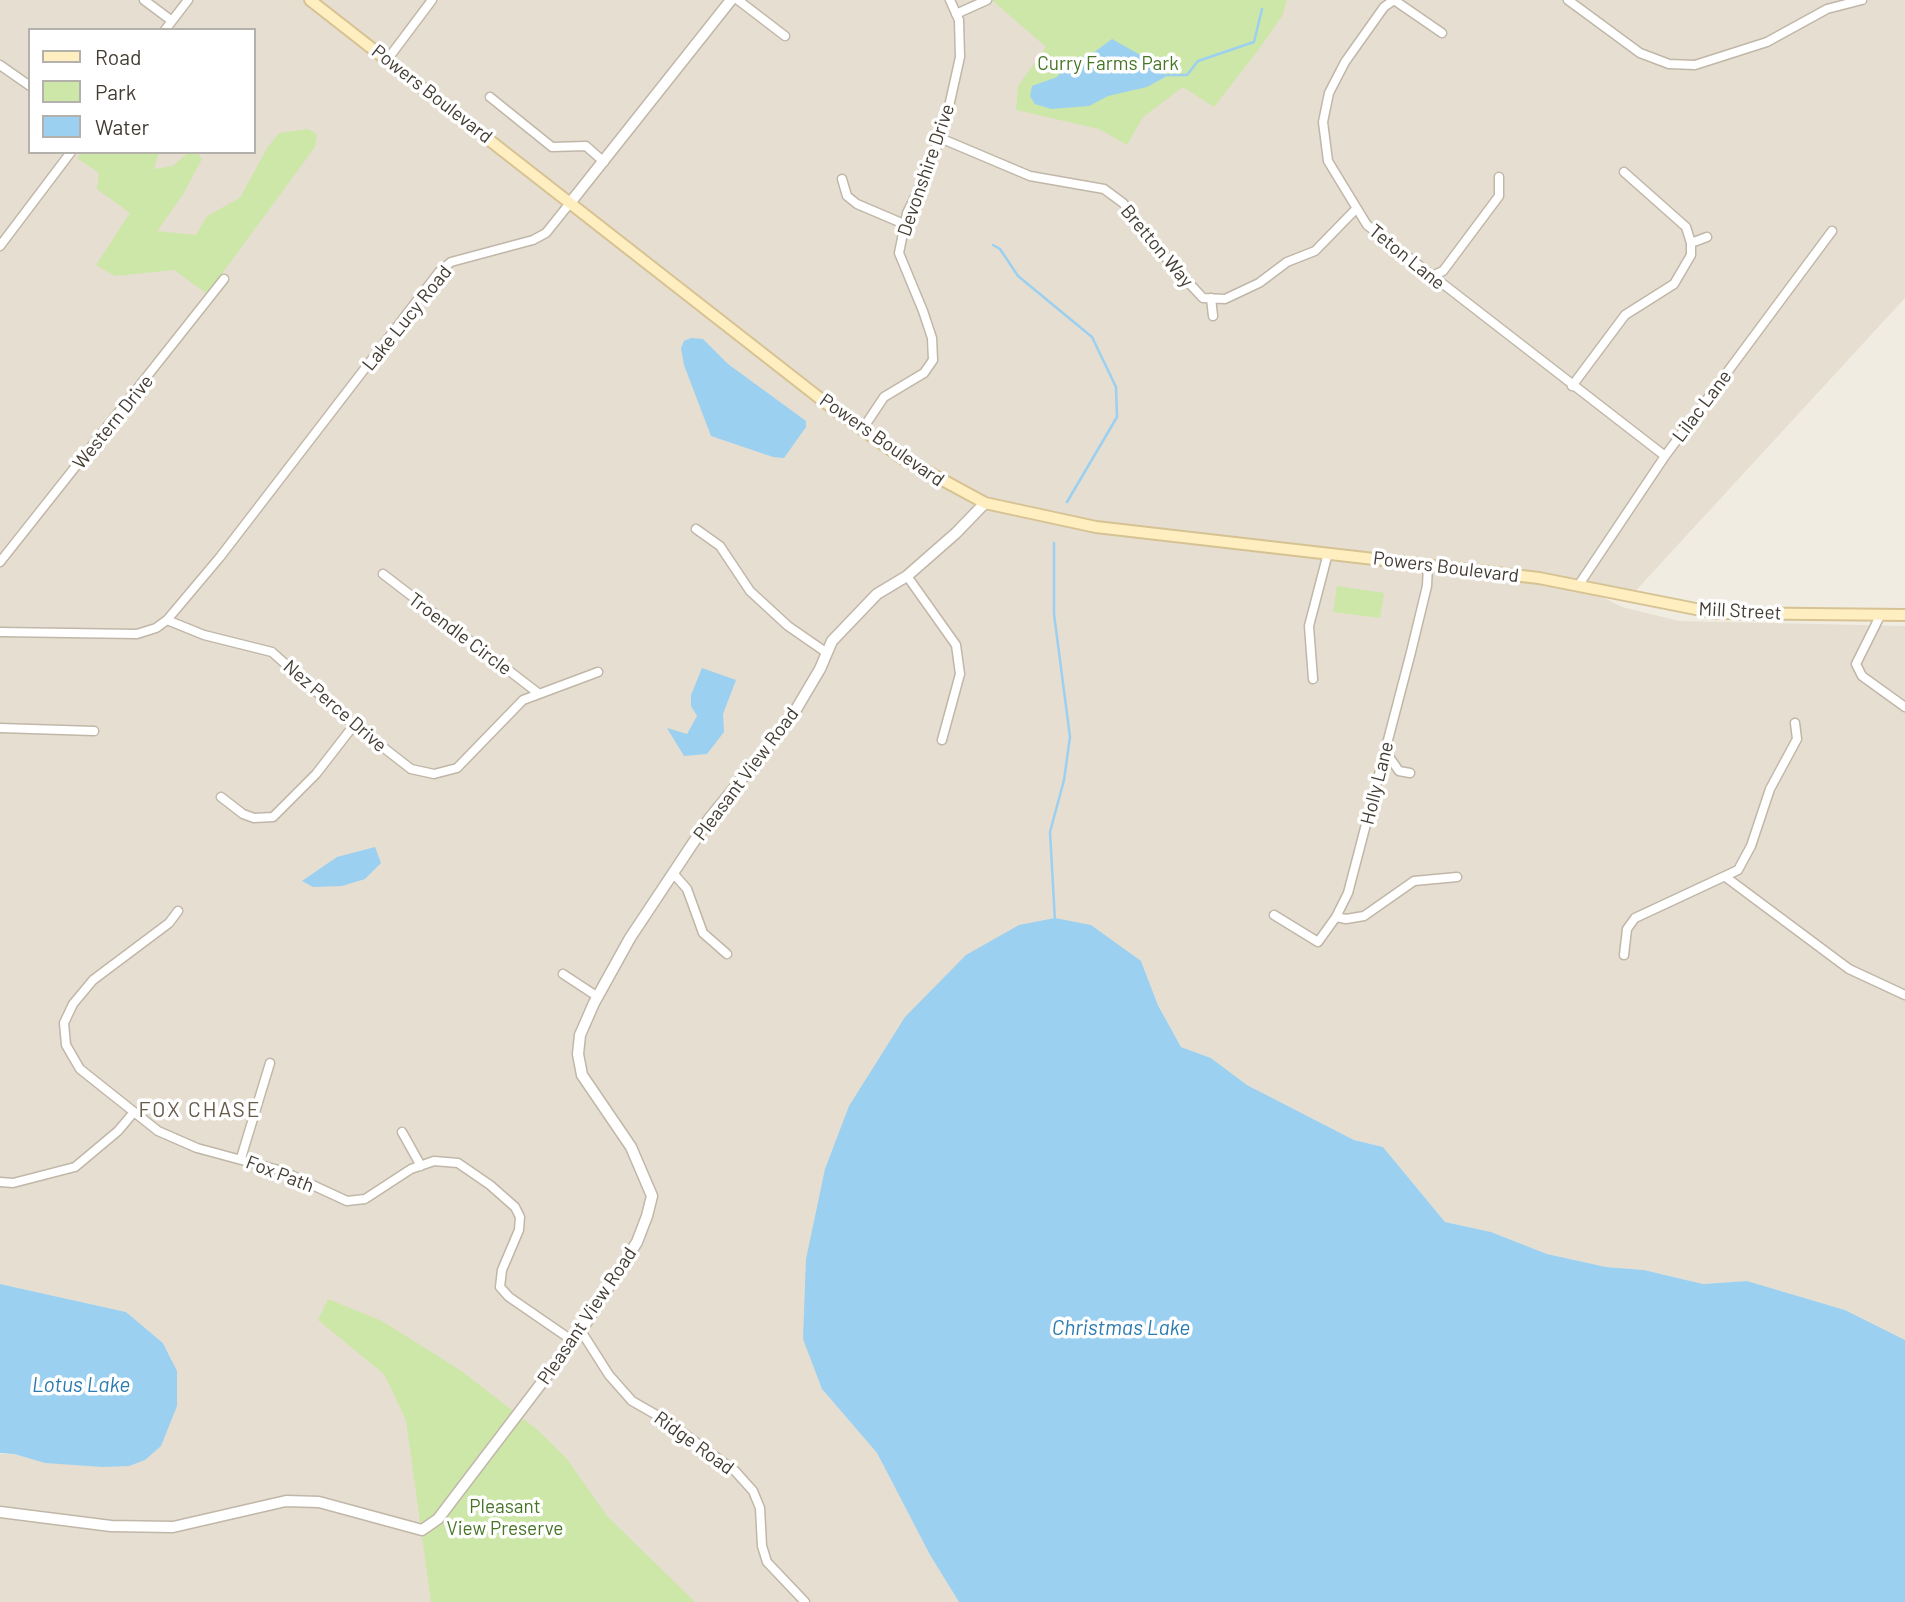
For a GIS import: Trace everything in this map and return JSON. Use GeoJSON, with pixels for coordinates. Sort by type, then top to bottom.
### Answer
{"type":"FeatureCollection","features":[{"type":"Feature","properties":{"kind":"main road","name":"Powers Boulevard"},"geometry":{"type":"LineString","coordinates":[[310,0],[862,429],[902,458],[985,503],[1096,527],[1428,565],[1578,586]]}},
{"type":"Feature","properties":{"kind":"main road","name":"Mill Street"},"geometry":{"type":"LineString","coordinates":[[1578,586],[1716,613],[1880,616],[1905,614]]}},
{"type":"Feature","properties":{"kind":"street"},"geometry":{"type":"LineString","coordinates":[[144,0],[172,21]]}},
{"type":"Feature","properties":{"kind":"street"},"geometry":{"type":"LineString","coordinates":[[167,28],[188,0]]}},
{"type":"Feature","properties":{"kind":"street"},"geometry":{"type":"LineString","coordinates":[[387,60],[432,0]]}},
{"type":"Feature","properties":{"kind":"street","name":"Lake Lucy Road"},"geometry":{"type":"LineString","coordinates":[[167,620],[244,526],[439,272],[452,262],[533,240],[546,233],[731,0]]}},
{"type":"Feature","properties":{"kind":"street"},"geometry":{"type":"LineString","coordinates":[[738,0],[785,36]]}},
{"type":"Feature","properties":{"kind":"street","name":"Devonshire Drive"},"geometry":{"type":"LineString","coordinates":[[862,429],[884,397],[924,373],[933,359],[932,338],[899,253],[904,224],[940,138],[960,57],[956,14],[950,0]]}},
{"type":"Feature","properties":{"kind":"street"},"geometry":{"type":"LineString","coordinates":[[956,14],[987,0]]}},
{"type":"Feature","properties":{"kind":"street","name":"Teton Lane"},"geometry":{"type":"LineString","coordinates":[[1442,33],[1394,0],[1384,6],[1345,62],[1329,93],[1323,122],[1328,161],[1355,210],[1367,225],[1430,277],[1665,456]]}},
{"type":"Feature","properties":{"kind":"street"},"geometry":{"type":"LineString","coordinates":[[1568,0],[1640,53],[1669,64],[1695,65],[1767,42],[1827,9],[1862,0]]}},
{"type":"Feature","properties":{"kind":"street"},"geometry":{"type":"LineString","coordinates":[[0,65],[28,85]]}},
{"type":"Feature","properties":{"kind":"street"},"geometry":{"type":"LineString","coordinates":[[490,97],[552,147],[586,146],[604,162]]}},
{"type":"Feature","properties":{"kind":"street","name":"Bretton Way"},"geometry":{"type":"LineString","coordinates":[[940,138],[1030,176],[1104,189],[1123,203],[1189,286],[1203,298],[1225,299],[1258,283],[1287,262],[1315,251],[1355,210]]}},
{"type":"Feature","properties":{"kind":"street"},"geometry":{"type":"LineString","coordinates":[[0,246],[69,154]]}},
{"type":"Feature","properties":{"kind":"street"},"geometry":{"type":"LineString","coordinates":[[1572,386],[1625,315],[1674,284],[1691,255],[1691,243],[1686,227],[1624,172]]}},
{"type":"Feature","properties":{"kind":"street"},"geometry":{"type":"LineString","coordinates":[[1430,277],[1443,271],[1499,196],[1499,177]]}},
{"type":"Feature","properties":{"kind":"street"},"geometry":{"type":"LineString","coordinates":[[842,179],[847,196],[858,204],[904,224]]}},
{"type":"Feature","properties":{"kind":"street","name":"Lilac Lane"},"geometry":{"type":"LineString","coordinates":[[1578,586],[1665,456],[1832,231]]}},
{"type":"Feature","properties":{"kind":"street"},"geometry":{"type":"LineString","coordinates":[[1691,243],[1707,237]]}},
{"type":"Feature","properties":{"kind":"street","name":"Western Drive"},"geometry":{"type":"LineString","coordinates":[[0,562],[224,279]]}},
{"type":"Feature","properties":{"kind":"street"},"geometry":{"type":"LineString","coordinates":[[1211,298],[1213,316]]}},
{"type":"Feature","properties":{"kind":"street","name":"Pleasant View Road"},"geometry":{"type":"LineString","coordinates":[[0,1512],[111,1526],[173,1528],[285,1501],[319,1502],[422,1530],[438,1519],[581,1331],[637,1242],[652,1196],[631,1147],[582,1075],[578,1054],[580,1035],[630,937],[709,820],[791,719],[832,641],[850,619],[877,594],[907,576],[985,503]]}},
{"type":"Feature","properties":{"kind":"street"},"geometry":{"type":"LineString","coordinates":[[696,528],[720,546],[750,591],[788,626],[827,653]]}},
{"type":"Feature","properties":{"kind":"street"},"geometry":{"type":"LineString","coordinates":[[1313,679],[1309,626],[1328,553]]}},
{"type":"Feature","properties":{"kind":"street","name":"Holly Lane"},"geometry":{"type":"LineString","coordinates":[[1273,915],[1318,942],[1336,917],[1355,873],[1421,613],[1428,565]]}},
{"type":"Feature","properties":{"kind":"street","name":"Troendle Circle"},"geometry":{"type":"LineString","coordinates":[[383,574],[538,693]]}},
{"type":"Feature","properties":{"kind":"street"},"geometry":{"type":"LineString","coordinates":[[907,576],[956,645],[960,674],[942,740]]}},
{"type":"Feature","properties":{"kind":"street"},"geometry":{"type":"LineString","coordinates":[[1880,616],[1856,664],[1862,676],[1905,706]]}},
{"type":"Feature","properties":{"kind":"street"},"geometry":{"type":"LineString","coordinates":[[0,632],[137,634],[156,628],[167,620]]}},
{"type":"Feature","properties":{"kind":"street","name":"Nez Perce Drive"},"geometry":{"type":"LineString","coordinates":[[167,620],[204,635],[272,652],[354,725],[411,769],[434,774],[457,768],[523,700],[598,672]]}},
{"type":"Feature","properties":{"kind":"street"},"geometry":{"type":"LineString","coordinates":[[1624,955],[1627,929],[1635,918],[1646,910],[1727,878],[1738,870],[1751,846],[1770,789],[1797,739],[1795,723]]}},
{"type":"Feature","properties":{"kind":"street"},"geometry":{"type":"LineString","coordinates":[[221,797],[243,814],[254,818],[273,817],[317,774],[354,725]]}},
{"type":"Feature","properties":{"kind":"street"},"geometry":{"type":"LineString","coordinates":[[0,728],[94,731]]}},
{"type":"Feature","properties":{"kind":"street"},"geometry":{"type":"LineString","coordinates":[[1385,751],[1399,771],[1410,774]]}},
{"type":"Feature","properties":{"kind":"street"},"geometry":{"type":"LineString","coordinates":[[674,873],[687,889],[703,933],[727,954]]}},
{"type":"Feature","properties":{"kind":"street"},"geometry":{"type":"LineString","coordinates":[[1336,917],[1346,919],[1364,916],[1414,881],[1457,877]]}},
{"type":"Feature","properties":{"kind":"street"},"geometry":{"type":"LineString","coordinates":[[1727,878],[1849,970],[1905,995]]}},
{"type":"Feature","properties":{"kind":"street","name":"Fox Path"},"geometry":{"type":"LineString","coordinates":[[178,911],[169,923],[93,980],[73,1004],[64,1023],[66,1045],[80,1069],[158,1131],[197,1149],[241,1158],[282,1171],[347,1201],[365,1199],[434,1161],[458,1163],[515,1207],[520,1217],[519,1230],[502,1270],[500,1287],[509,1297],[573,1341]]}},
{"type":"Feature","properties":{"kind":"street"},"geometry":{"type":"LineString","coordinates":[[564,974],[598,997]]}},
{"type":"Feature","properties":{"kind":"street"},"geometry":{"type":"LineString","coordinates":[[241,1158],[270,1063]]}},
{"type":"Feature","properties":{"kind":"street"},"geometry":{"type":"LineString","coordinates":[[0,1182],[13,1183],[75,1167],[109,1139],[134,1111]]}},
{"type":"Feature","properties":{"kind":"street"},"geometry":{"type":"LineString","coordinates":[[402,1132],[421,1166]]}},
{"type":"Feature","properties":{"kind":"street","name":"Ridge Road"},"geometry":{"type":"LineString","coordinates":[[581,1331],[609,1375],[632,1401],[667,1421],[735,1471],[753,1491],[760,1508],[762,1546],[767,1562],[805,1602]]}},
{"type":"Feature","properties":{"kind":"shaded area"},"geometry":{"type":"Polygon","coordinates":[[[0,0],[1905,0],[1905,298],[1629,598],[1582,587],[1622,607],[1679,621],[1905,626],[1905,1340],[1845,1310],[1747,1281],[1703,1284],[1644,1270],[1606,1267],[1547,1254],[1491,1232],[1445,1222],[1383,1147],[1354,1140],[1247,1085],[1211,1058],[1181,1047],[1158,1004],[1141,961],[822,1389],[877,1453],[930,1555],[959,1602],[0,1602],[0,1454],[14,1454],[45,1463],[129,1466],[172,1360],[163,1343],[126,1312],[0,1284],[0,0]]]}},
{"type":"Feature","properties":{"kind":"green space","name":"Curry Farms Park"},"geometry":{"type":"Polygon","coordinates":[[[992,0],[1287,0],[1282,16],[1214,107],[1183,87],[1143,117],[1127,145],[1099,129],[1016,110],[1018,86],[1046,47],[992,0]]]}},
{"type":"Feature","properties":{"kind":"green space"},"geometry":{"type":"Polygon","coordinates":[[[308,129],[317,134],[315,147],[207,294],[174,270],[115,276],[96,265],[130,213],[97,189],[99,173],[77,158],[80,154],[158,154],[154,169],[173,166],[187,154],[198,154],[202,159],[182,196],[157,231],[196,235],[207,216],[240,198],[267,148],[279,133],[308,129]]]}},
{"type":"Feature","properties":{"kind":"green space"},"geometry":{"type":"Polygon","coordinates":[[[1337,586],[1384,593],[1380,618],[1333,612],[1337,586]]]}},
{"type":"Feature","properties":{"kind":"green space","name":"Pleasant View Preserve"},"geometry":{"type":"Polygon","coordinates":[[[328,1299],[382,1321],[460,1370],[539,1431],[567,1459],[607,1516],[695,1602],[431,1602],[406,1420],[384,1374],[318,1320],[328,1299]]]}},
{"type":"Feature","properties":{"kind":"water"},"geometry":{"type":"Polygon","coordinates":[[[1112,39],[1144,57],[1157,71],[1169,75],[1147,87],[1108,96],[1089,106],[1051,109],[1035,104],[1030,96],[1032,86],[1057,77],[1070,59],[1089,56],[1112,39]]]}},
{"type":"Feature","properties":{"kind":"water"},"geometry":{"type":"Polygon","coordinates":[[[691,338],[703,339],[728,364],[806,421],[806,427],[784,458],[773,457],[711,436],[684,365],[681,348],[684,341],[691,338]]]}},
{"type":"Feature","properties":{"kind":"water"},"geometry":{"type":"Polygon","coordinates":[[[702,668],[736,680],[723,714],[724,732],[707,754],[684,756],[667,728],[687,734],[697,716],[691,706],[691,695],[702,668]]]}},
{"type":"Feature","properties":{"kind":"water"},"geometry":{"type":"Polygon","coordinates":[[[375,847],[381,863],[365,879],[342,886],[313,887],[302,881],[337,857],[375,847]]]}},
{"type":"Feature","properties":{"kind":"water","name":"Christmas Lake"},"geometry":{"type":"Polygon","coordinates":[[[1055,918],[1091,925],[1141,961],[1158,1005],[1181,1047],[1211,1058],[1247,1085],[1354,1140],[1383,1147],[1445,1222],[1491,1232],[1547,1254],[1606,1267],[1644,1270],[1703,1284],[1747,1281],[1845,1310],[1905,1340],[1905,1602],[959,1602],[930,1555],[877,1453],[822,1389],[803,1339],[806,1259],[825,1169],[849,1106],[905,1017],[966,955],[1019,925],[1055,918]]]}},
{"type":"Feature","properties":{"kind":"water","name":"Lotus Lake"},"geometry":{"type":"Polygon","coordinates":[[[0,1284],[126,1312],[163,1343],[177,1371],[177,1406],[161,1446],[145,1460],[129,1466],[45,1463],[0,1453],[0,1284]]]}},
{"type":"Feature","properties":{"kind":"waterway"},"geometry":{"type":"LineString","coordinates":[[1168,75],[1187,75],[1198,61],[1254,42],[1262,9]]}},
{"type":"Feature","properties":{"kind":"waterway"},"geometry":{"type":"LineString","coordinates":[[993,245],[1000,249],[1018,276],[1092,337],[1116,387],[1117,417],[1067,502]]}},
{"type":"Feature","properties":{"kind":"waterway"},"geometry":{"type":"LineString","coordinates":[[1054,543],[1054,614],[1070,737],[1064,780],[1050,832],[1055,921]]}},
{"type":"Feature","properties":{"kind":"district","name":"FOX CHASE"},"geometry":{"type":"Point","coordinates":[200,1110]}}]}
